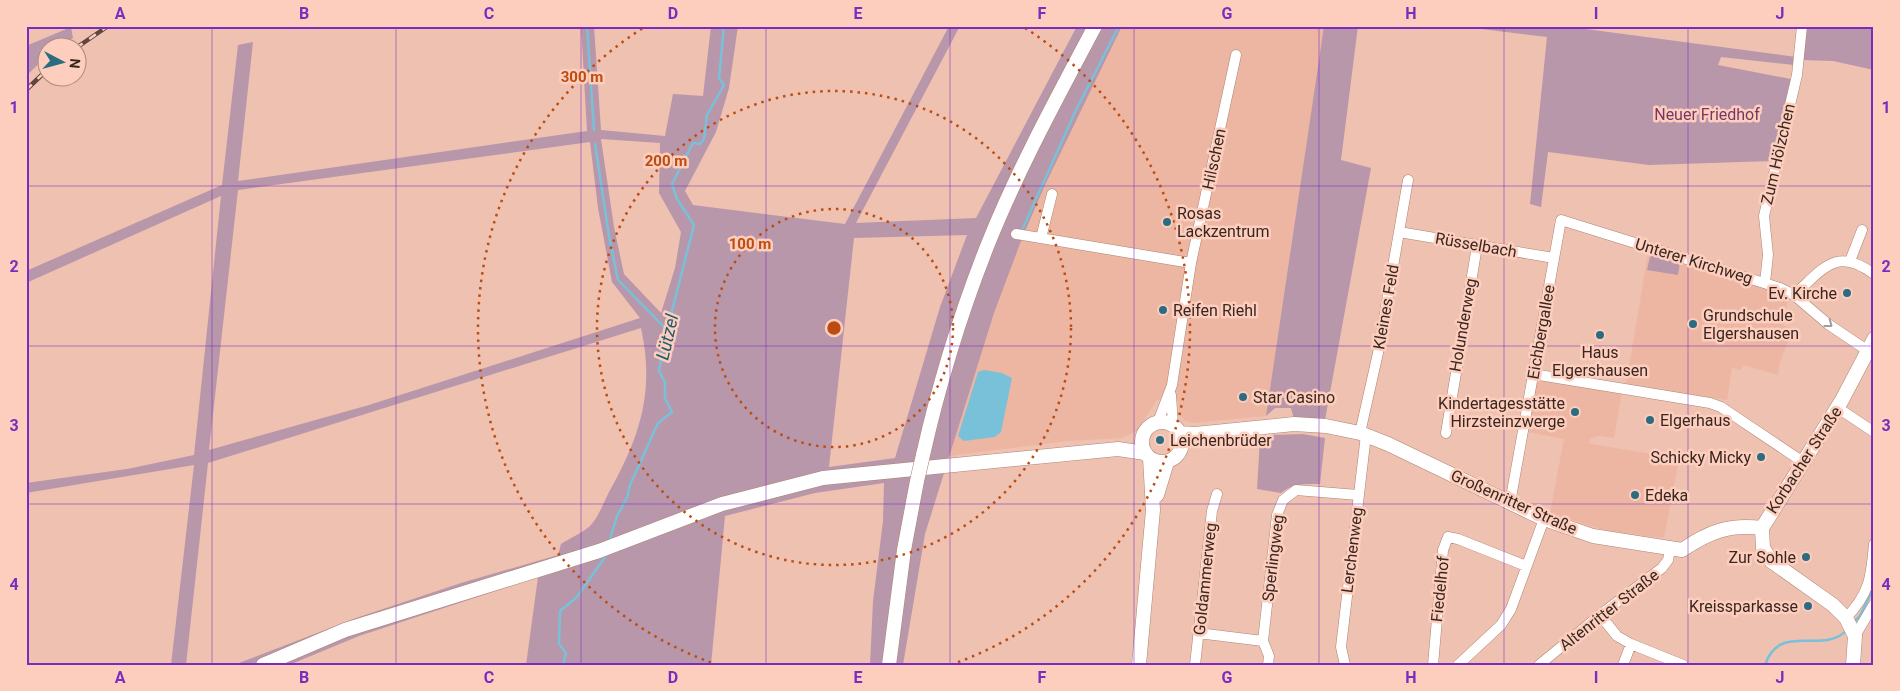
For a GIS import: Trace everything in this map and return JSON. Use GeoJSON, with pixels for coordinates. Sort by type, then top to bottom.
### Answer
{"type":"FeatureCollection","features":[{"type":"Feature","properties":{"kind":"street"},"geometry":{"type":"LineString","coordinates":[[889,665],[904,550],[917,481],[939,392],[962,314],[988,245],[1020,170],[1094,26]]}},
{"type":"Feature","properties":{"kind":"street","name":"Zum Hölzchen"},"geometry":{"type":"LineString","coordinates":[[1765,282],[1768,255],[1764,216],[1796,75],[1802,26]]}},
{"type":"Feature","properties":{"kind":"street","name":"Hilschen"},"geometry":{"type":"LineString","coordinates":[[1158,422],[1171,392],[1191,263],[1236,55]]}},
{"type":"Feature","properties":{"kind":"street","name":"Kleines Feld"},"geometry":{"type":"LineString","coordinates":[[1363,434],[1408,180]]}},
{"type":"Feature","properties":{"kind":"street"},"geometry":{"type":"LineString","coordinates":[[1041,238],[1052,194]]}},
{"type":"Feature","properties":{"kind":"street","name":"Unterer Kirchweg"},"geometry":{"type":"LineString","coordinates":[[1561,220],[1680,258],[1765,282],[1794,295],[1828,324],[1872,348]]}},
{"type":"Feature","properties":{"kind":"street","name":"Eichbergallee"},"geometry":{"type":"LineString","coordinates":[[1510,503],[1561,220]]}},
{"type":"Feature","properties":{"kind":"street"},"geometry":{"type":"LineString","coordinates":[[1850,261],[1862,230]]}},
{"type":"Feature","properties":{"kind":"street","name":"Rüsselbach"},"geometry":{"type":"LineString","coordinates":[[1399,232],[1554,258]]}},
{"type":"Feature","properties":{"kind":"street"},"geometry":{"type":"LineString","coordinates":[[1016,234],[1191,263]]}},
{"type":"Feature","properties":{"kind":"street","name":"Holunderweg"},"geometry":{"type":"LineString","coordinates":[[1446,433],[1477,246]]}},
{"type":"Feature","properties":{"kind":"street"},"geometry":{"type":"LineString","coordinates":[[1794,295],[1834,261],[1850,261],[1874,274]]}},
{"type":"Feature","properties":{"kind":"street","name":"Korbacher Straße"},"geometry":{"type":"LineString","coordinates":[[1855,636],[1846,618],[1833,605],[1771,561],[1763,548],[1762,528],[1802,462],[1838,408],[1872,348]]}},
{"type":"Feature","properties":{"kind":"street"},"geometry":{"type":"LineString","coordinates":[[1533,374],[1696,400],[1721,407],[1802,462]]}},
{"type":"Feature","properties":{"kind":"street","name":"Hilschen"},"geometry":{"type":"LineString","coordinates":[[1171,392],[1176,429]]}},
{"type":"Feature","properties":{"kind":"street"},"geometry":{"type":"LineString","coordinates":[[1838,408],[1874,432]]}},
{"type":"Feature","properties":{"kind":"street"},"geometry":{"type":"LineString","coordinates":[[262,665],[345,630],[599,551],[722,504],[823,478],[1118,449],[1148,456],[1155,461],[1167,462],[1173,459],[1180,450],[1176,429],[1158,422],[1148,428],[1142,437],[1118,449]]}},
{"type":"Feature","properties":{"kind":"street","name":"Großenritter Straße"},"geometry":{"type":"LineString","coordinates":[[1176,429],[1195,434],[1294,424],[1326,426],[1363,434],[1544,520],[1593,536],[1676,549]]}},
{"type":"Feature","properties":{"kind":"street","name":"Großenritter Straße"},"geometry":{"type":"LineString","coordinates":[[1180,450],[1194,442],[1268,427]]}},
{"type":"Feature","properties":{"kind":"street","name":"Lerchenweg"},"geometry":{"type":"LineString","coordinates":[[1345,665],[1341,647],[1363,434]]}},
{"type":"Feature","properties":{"kind":"street"},"geometry":{"type":"LineString","coordinates":[[1139,665],[1153,510],[1148,456],[1142,437]]}},
{"type":"Feature","properties":{"kind":"street"},"geometry":{"type":"LineString","coordinates":[[1153,510],[1167,462]]}},
{"type":"Feature","properties":{"kind":"street","name":"Sperlingweg"},"geometry":{"type":"LineString","coordinates":[[1268,665],[1269,656],[1263,641],[1276,515],[1283,500],[1296,490],[1358,495]]}},
{"type":"Feature","properties":{"kind":"street","name":"Goldammerweg"},"geometry":{"type":"LineString","coordinates":[[1195,665],[1212,511],[1217,494]]}},
{"type":"Feature","properties":{"kind":"street"},"geometry":{"type":"LineString","coordinates":[[1458,665],[1501,625],[1511,609],[1544,520]]}},
{"type":"Feature","properties":{"kind":"street"},"geometry":{"type":"LineString","coordinates":[[1676,549],[1711,532],[1723,529],[1762,528]]}},
{"type":"Feature","properties":{"kind":"street","name":"Fiedelhof"},"geometry":{"type":"LineString","coordinates":[[1433,665],[1443,550],[1448,538],[1458,539],[1526,566]]}},
{"type":"Feature","properties":{"kind":"street"},"geometry":{"type":"LineString","coordinates":[[1846,618],[1856,607],[1870,581],[1874,544]]}},
{"type":"Feature","properties":{"kind":"street","name":"Altenritter Straße"},"geometry":{"type":"LineString","coordinates":[[1539,665],[1662,568],[1676,549]]}},
{"type":"Feature","properties":{"kind":"street"},"geometry":{"type":"LineString","coordinates":[[1853,665],[1855,636],[1874,604]]}},
{"type":"Feature","properties":{"kind":"street"},"geometry":{"type":"LineString","coordinates":[[1600,615],[1617,636],[1631,644],[1683,665]]}},
{"type":"Feature","properties":{"kind":"street"},"geometry":{"type":"LineString","coordinates":[[1198,633],[1263,641]]}},
{"type":"Feature","properties":{"kind":"street"},"geometry":{"type":"LineString","coordinates":[[1623,665],[1631,644]]}},
{"type":"Feature","properties":{"kind":"shaded area"},"geometry":{"type":"Polygon","coordinates":[[[1122,26],[1324,26],[1266,416],[1193,423],[1185,421],[1180,415],[1178,401],[1157,400],[1137,431],[1121,438],[1068,441],[949,456],[994,313],[1023,236],[1045,185],[1122,26]]]}},
{"type":"Feature","properties":{"kind":"shaded area","name":"Grundschule Elgershausen"},"geometry":{"type":"Polygon","coordinates":[[[1649,247],[1774,290],[1788,297],[1783,325],[1793,329],[1780,362],[1778,375],[1743,365],[1741,370],[1732,368],[1727,400],[1626,385],[1649,247]]]}},
{"type":"Feature","properties":{"kind":"shaded area"},"geometry":{"type":"Polygon","coordinates":[[[1537,379],[1622,392],[1614,438],[1598,436],[1590,439],[1589,443],[1581,442],[1679,459],[1664,538],[1607,531],[1550,513],[1564,439],[1528,432],[1537,379]]]}},
{"type":"Feature","properties":{"kind":"green space"},"geometry":{"type":"Polygon","coordinates":[[[581,26],[594,26],[601,130],[665,136],[673,94],[703,96],[711,26],[738,26],[729,88],[716,132],[685,191],[693,205],[845,224],[949,26],[960,26],[856,223],[976,218],[1077,26],[1122,26],[1045,185],[1023,236],[994,313],[925,534],[903,665],[870,665],[873,601],[883,521],[884,483],[815,493],[725,516],[711,665],[526,665],[538,577],[359,636],[289,665],[234,665],[356,618],[461,583],[558,555],[561,544],[587,529],[596,519],[620,472],[636,433],[642,413],[646,372],[641,328],[208,463],[186,665],[171,665],[194,465],[26,493],[26,483],[127,469],[194,455],[221,196],[26,283],[26,271],[222,185],[238,45],[253,42],[238,181],[587,131],[581,26]],[[601,139],[614,227],[624,274],[661,313],[675,268],[681,232],[659,193],[660,143],[601,139]],[[590,142],[238,190],[209,450],[369,405],[640,318],[612,282],[598,208],[590,142]],[[967,235],[854,238],[829,467],[895,458],[940,307],[967,235]]]}},
{"type":"Feature","properties":{"kind":"green space"},"geometry":{"type":"Polygon","coordinates":[[[1324,26],[1358,26],[1341,160],[1371,168],[1325,420],[1294,419],[1291,408],[1275,408],[1266,416],[1324,26]]]}},
{"type":"Feature","properties":{"kind":"green space","name":"Neuer Friedhof"},"geometry":{"type":"Polygon","coordinates":[[[1457,26],[1563,26],[1796,57],[1794,65],[1721,57],[1718,65],[1791,79],[1772,161],[1649,165],[1548,152],[1541,207],[1530,204],[1547,37],[1457,26]]]}},
{"type":"Feature","properties":{"kind":"green space"},"geometry":{"type":"Polygon","coordinates":[[[1806,26],[1874,26],[1874,70],[1833,61],[1802,60],[1806,26]]]}},
{"type":"Feature","properties":{"kind":"green space"},"geometry":{"type":"Polygon","coordinates":[[[71,27],[73,38],[45,38],[71,27]]]}},
{"type":"Feature","properties":{"kind":"green space"},"geometry":{"type":"Polygon","coordinates":[[[38,41],[38,65],[26,76],[26,46],[38,41]]]}},
{"type":"Feature","properties":{"kind":"green space"},"geometry":{"type":"Polygon","coordinates":[[[1659,255],[1680,262],[1678,275],[1647,270],[1650,257],[1659,255]]]}},
{"type":"Feature","properties":{"kind":"green space"},"geometry":{"type":"Polygon","coordinates":[[[1303,434],[1325,438],[1320,484],[1295,486],[1281,493],[1257,489],[1260,439],[1273,435],[1303,434]]]}},
{"type":"Feature","properties":{"kind":"water"},"geometry":{"type":"Polygon","coordinates":[[[984,370],[1002,373],[1012,378],[1001,432],[995,437],[964,441],[958,436],[978,372],[984,370]]]}},
{"type":"Feature","properties":{"kind":"waterway"},"geometry":{"type":"LineString","coordinates":[[587,26],[594,130]]}},
{"type":"Feature","properties":{"kind":"waterway","name":"Lützel"},"geometry":{"type":"LineString","coordinates":[[609,542],[617,516],[627,498],[630,485],[658,423],[672,412],[665,398],[665,382],[659,371],[667,330],[694,225],[677,199],[672,184],[693,143],[700,144],[704,139],[707,115],[724,85],[719,78],[724,26]]}},
{"type":"Feature","properties":{"kind":"waterway"},"geometry":{"type":"LineString","coordinates":[[1023,228],[1076,110],[1119,26]]}},
{"type":"Feature","properties":{"kind":"waterway"},"geometry":{"type":"LineString","coordinates":[[595,144],[609,236],[618,280],[667,330]]}},
{"type":"Feature","properties":{"kind":"waterway","name":"Lützel"},"geometry":{"type":"LineString","coordinates":[[563,665],[566,653],[559,644],[560,611],[577,597],[607,554]]}},
{"type":"Feature","properties":{"kind":"waterway"},"geometry":{"type":"LineString","coordinates":[[1854,622],[1860,616],[1874,587]]}},
{"type":"Feature","properties":{"kind":"waterway"},"geometry":{"type":"LineString","coordinates":[[1765,665],[1772,652],[1781,645],[1791,641],[1826,640],[1837,637],[1847,630]]}},
{"type":"Feature","properties":{"kind":"railway"},"geometry":{"type":"LineString","coordinates":[[88,40],[108,26]]}},
{"type":"Feature","properties":{"kind":"railway"},"geometry":{"type":"LineString","coordinates":[[26,90],[38,79]]}},
{"type":"Feature","properties":{"kind":"place","name":"Rosas Lackzentrum"},"geometry":{"type":"Point","coordinates":[1167,222]}},
{"type":"Feature","properties":{"kind":"place","name":"Ev. Kirche"},"geometry":{"type":"Point","coordinates":[1847,293]}},
{"type":"Feature","properties":{"kind":"place","name":"Reifen Riehl"},"geometry":{"type":"Point","coordinates":[1163,310]}},
{"type":"Feature","properties":{"kind":"place","name":"Grundschule Elgershausen"},"geometry":{"type":"Point","coordinates":[1693,324]}},
{"type":"Feature","properties":{"kind":"place","name":"Haus Elgershausen"},"geometry":{"type":"Point","coordinates":[1600,335]}},
{"type":"Feature","properties":{"kind":"place","name":"Star Casino"},"geometry":{"type":"Point","coordinates":[1243,397]}},
{"type":"Feature","properties":{"kind":"place","name":"Kindertagesstätte Hirzsteinzwerge"},"geometry":{"type":"Point","coordinates":[1575,412]}},
{"type":"Feature","properties":{"kind":"place","name":"Elgerhaus"},"geometry":{"type":"Point","coordinates":[1650,420]}},
{"type":"Feature","properties":{"kind":"place","name":"Leichenbrüder"},"geometry":{"type":"Point","coordinates":[1160,440]}},
{"type":"Feature","properties":{"kind":"place","name":"Schicky Micky"},"geometry":{"type":"Point","coordinates":[1761,457]}},
{"type":"Feature","properties":{"kind":"place","name":"Edeka"},"geometry":{"type":"Point","coordinates":[1635,495]}},
{"type":"Feature","properties":{"kind":"place","name":"Zur Sohle"},"geometry":{"type":"Point","coordinates":[1806,557]}},
{"type":"Feature","properties":{"kind":"place","name":"Kreissparkasse"},"geometry":{"type":"Point","coordinates":[1808,606]}}]}
